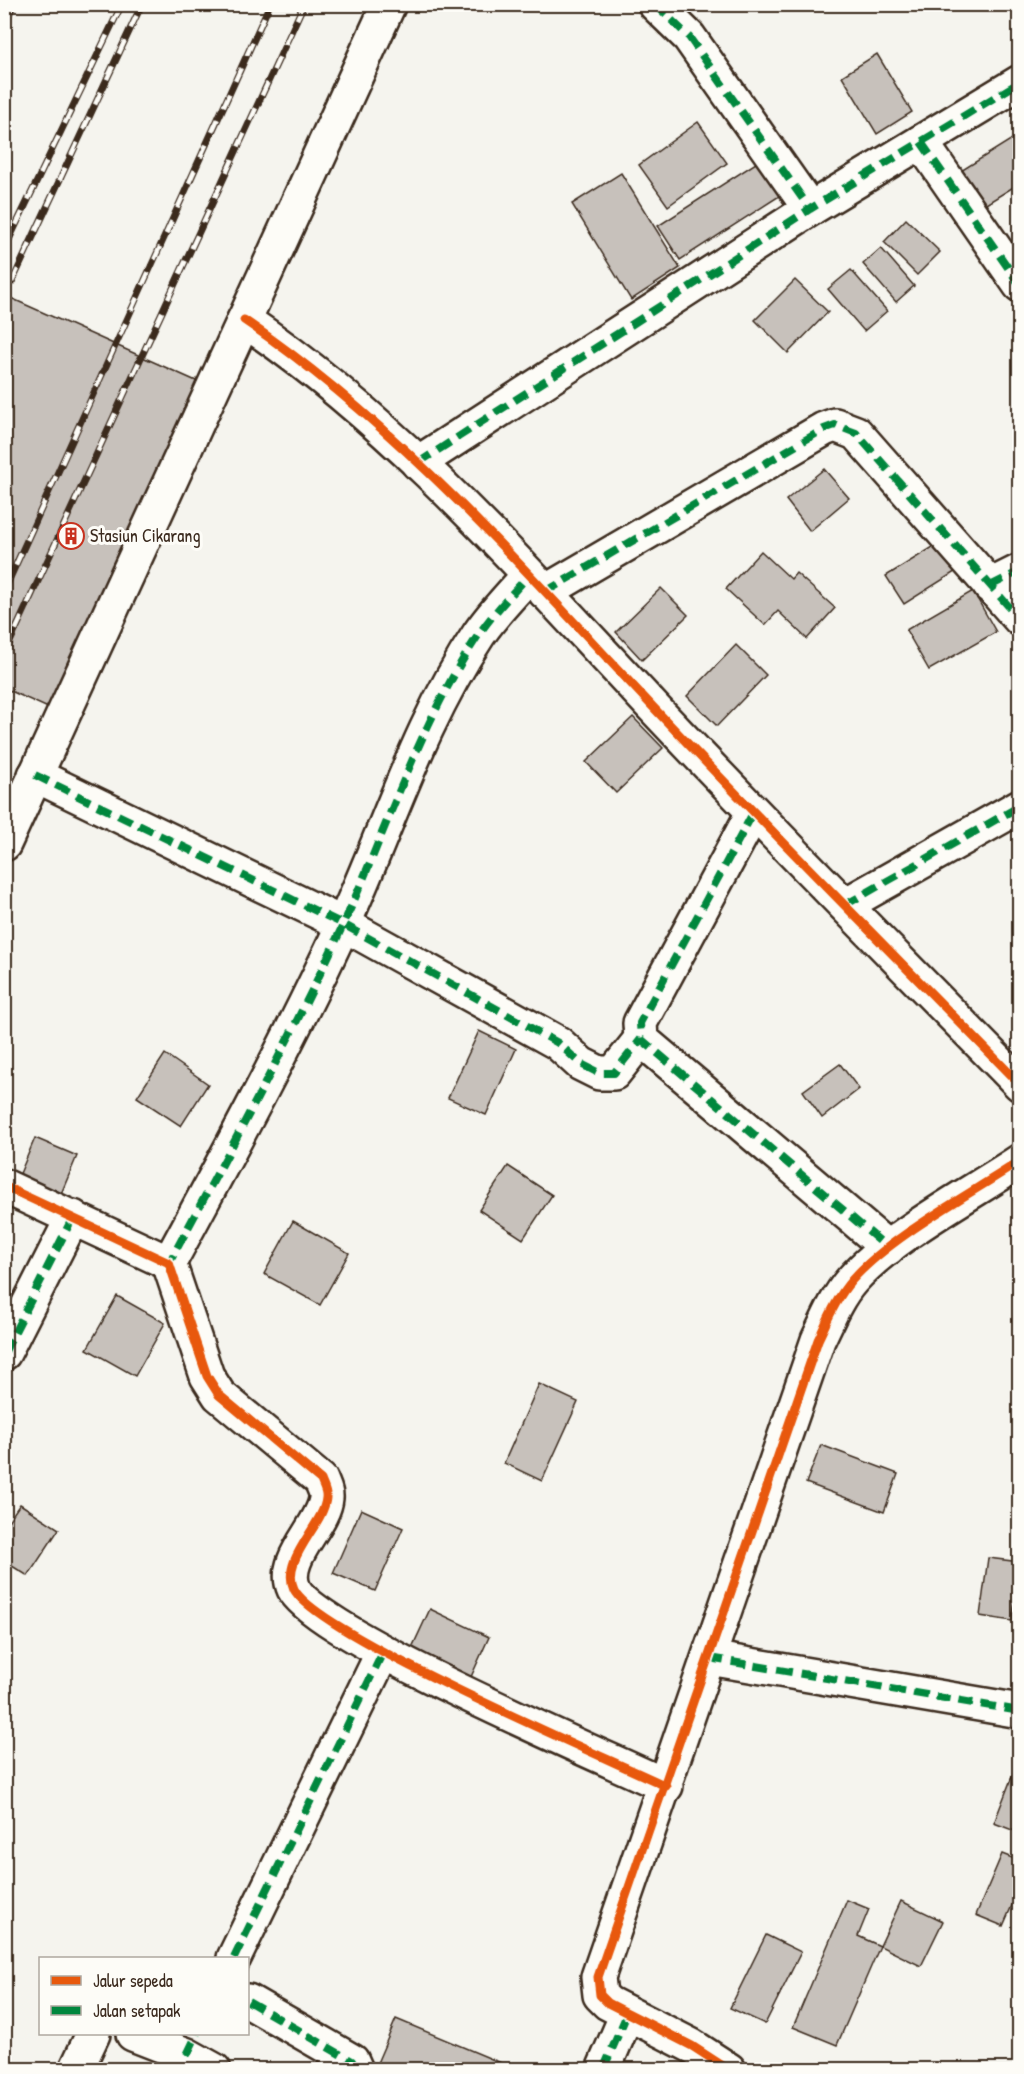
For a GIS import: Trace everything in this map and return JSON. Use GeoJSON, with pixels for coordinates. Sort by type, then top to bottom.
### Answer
{"type":"FeatureCollection","features":[{"type":"Feature","properties":{"kind":"street"},"geometry":{"type":"LineString","coordinates":[[4,844],[389,4]]}},
{"type":"Feature","properties":{"kind":"street"},"geometry":{"type":"LineString","coordinates":[[655,4],[689,37],[810,209]]}},
{"type":"Feature","properties":{"kind":"street"},"geometry":{"type":"LineString","coordinates":[[418,463],[810,209],[1020,82]]}},
{"type":"Feature","properties":{"kind":"street"},"geometry":{"type":"LineString","coordinates":[[921,142],[1020,285]]}},
{"type":"Feature","properties":{"kind":"street"},"geometry":{"type":"LineString","coordinates":[[244,320],[299,357],[418,463],[537,584],[753,813],[1020,1084]]}},
{"type":"Feature","properties":{"kind":"street"},"geometry":{"type":"LineString","coordinates":[[169,1263],[222,1166],[343,924],[411,760],[462,662],[499,608],[537,584],[835,425],[856,433],[1020,619]]}},
{"type":"Feature","properties":{"kind":"street"},"geometry":{"type":"LineString","coordinates":[[990,586],[1020,571]]}},
{"type":"Feature","properties":{"kind":"street"},"geometry":{"type":"LineString","coordinates":[[35,775],[343,924],[558,1043],[592,1070],[614,1072],[640,1039],[640,1023],[753,813]]}},
{"type":"Feature","properties":{"kind":"street"},"geometry":{"type":"LineString","coordinates":[[845,905],[1020,806]]}},
{"type":"Feature","properties":{"kind":"street"},"geometry":{"type":"LineString","coordinates":[[640,1039],[888,1248]]}},
{"type":"Feature","properties":{"kind":"street"},"geometry":{"type":"LineString","coordinates":[[729,2070],[692,2046],[608,2003],[600,1995],[598,1977],[818,1340],[834,1306],[852,1280],[888,1248],[1020,1161]]}},
{"type":"Feature","properties":{"kind":"street"},"geometry":{"type":"LineString","coordinates":[[4,1186],[169,1263],[207,1376],[219,1395],[321,1480],[327,1494],[296,1559],[291,1576],[294,1590],[310,1607],[383,1652],[666,1785]]}},
{"type":"Feature","properties":{"kind":"street"},"geometry":{"type":"LineString","coordinates":[[4,1353],[73,1217]]}},
{"type":"Feature","properties":{"kind":"street"},"geometry":{"type":"LineString","coordinates":[[235,1957],[383,1652]]}},
{"type":"Feature","properties":{"kind":"street"},"geometry":{"type":"LineString","coordinates":[[709,1658],[1020,1711]]}},
{"type":"Feature","properties":{"kind":"street"},"geometry":{"type":"LineString","coordinates":[[249,2002],[352,2061],[356,2070]]}},
{"type":"Feature","properties":{"kind":"street"},"geometry":{"type":"LineString","coordinates":[[603,2070],[627,2014]]}},
{"type":"Feature","properties":{"kind":"street"},"geometry":{"type":"LineString","coordinates":[[76,2070],[93,2035]]}},
{"type":"Feature","properties":{"kind":"street"},"geometry":{"type":"LineString","coordinates":[[136,2035],[199,2053]]}},
{"type":"Feature","properties":{"kind":"building"},"geometry":{"type":"Polygon","coordinates":[[[4,4],[17,4],[4,30],[4,4]]]}},
{"type":"Feature","properties":{"kind":"building"},"geometry":{"type":"Polygon","coordinates":[[[877,54],[912,112],[877,134],[842,76],[877,54]]]}},
{"type":"Feature","properties":{"kind":"building"},"geometry":{"type":"Polygon","coordinates":[[[698,122],[727,163],[668,206],[639,165],[698,122]]]}},
{"type":"Feature","properties":{"kind":"building"},"geometry":{"type":"Polygon","coordinates":[[[1020,134],[1020,183],[978,209],[956,174],[1020,134]]]}},
{"type":"Feature","properties":{"kind":"building"},"geometry":{"type":"Polygon","coordinates":[[[759,161],[781,195],[680,260],[658,226],[759,161]]]}},
{"type":"Feature","properties":{"kind":"building"},"geometry":{"type":"Polygon","coordinates":[[[621,173],[680,268],[631,300],[572,204],[621,173]]]}},
{"type":"Feature","properties":{"kind":"building"},"geometry":{"type":"Polygon","coordinates":[[[906,219],[940,252],[917,275],[884,242],[906,219]]]}},
{"type":"Feature","properties":{"kind":"building"},"geometry":{"type":"Polygon","coordinates":[[[881,248],[914,286],[896,302],[863,264],[881,248]]]}},
{"type":"Feature","properties":{"kind":"building"},"geometry":{"type":"Polygon","coordinates":[[[851,270],[887,311],[864,331],[828,289],[851,270]]]}},
{"type":"Feature","properties":{"kind":"building"},"geometry":{"type":"Polygon","coordinates":[[[795,280],[828,312],[788,353],[755,320],[795,280]]]}},
{"type":"Feature","properties":{"kind":"building","name":"Stasiun Cikarang"},"geometry":{"type":"Polygon","coordinates":[[[4,295],[205,385],[59,713],[4,688],[4,295]]]}},
{"type":"Feature","properties":{"kind":"building"},"geometry":{"type":"Polygon","coordinates":[[[824,469],[849,498],[810,531],[786,500],[824,469]]]}},
{"type":"Feature","properties":{"kind":"building"},"geometry":{"type":"Polygon","coordinates":[[[941,542],[958,570],[904,604],[886,576],[941,542]]]}},
{"type":"Feature","properties":{"kind":"building"},"geometry":{"type":"Polygon","coordinates":[[[761,551],[791,579],[796,573],[835,608],[807,639],[778,611],[765,625],[726,589],[761,551]]]}},
{"type":"Feature","properties":{"kind":"building"},"geometry":{"type":"Polygon","coordinates":[[[661,588],[688,615],[642,660],[616,632],[661,588]]]}},
{"type":"Feature","properties":{"kind":"building"},"geometry":{"type":"Polygon","coordinates":[[[973,591],[996,632],[929,670],[906,630],[973,591]]]}},
{"type":"Feature","properties":{"kind":"building"},"geometry":{"type":"Polygon","coordinates":[[[736,645],[766,675],[717,726],[687,696],[736,645]]]}},
{"type":"Feature","properties":{"kind":"building"},"geometry":{"type":"Polygon","coordinates":[[[633,717],[663,748],[616,793],[586,762],[633,717]]]}},
{"type":"Feature","properties":{"kind":"building"},"geometry":{"type":"Polygon","coordinates":[[[479,1031],[516,1049],[486,1115],[448,1098],[479,1031]]]}},
{"type":"Feature","properties":{"kind":"building"},"geometry":{"type":"Polygon","coordinates":[[[165,1054],[208,1084],[181,1126],[137,1097],[165,1054]]]}},
{"type":"Feature","properties":{"kind":"building"},"geometry":{"type":"Polygon","coordinates":[[[840,1064],[859,1089],[822,1118],[803,1091],[840,1064]]]}},
{"type":"Feature","properties":{"kind":"building"},"geometry":{"type":"Polygon","coordinates":[[[35,1138],[77,1156],[58,1201],[16,1183],[35,1138]]]}},
{"type":"Feature","properties":{"kind":"building"},"geometry":{"type":"Polygon","coordinates":[[[508,1166],[552,1195],[523,1239],[479,1210],[508,1166]]]}},
{"type":"Feature","properties":{"kind":"building"},"geometry":{"type":"Polygon","coordinates":[[[293,1221],[349,1253],[320,1305],[264,1274],[293,1221]]]}},
{"type":"Feature","properties":{"kind":"building"},"geometry":{"type":"Polygon","coordinates":[[[117,1296],[165,1323],[135,1376],[87,1349],[117,1296]]]}},
{"type":"Feature","properties":{"kind":"building"},"geometry":{"type":"Polygon","coordinates":[[[539,1384],[578,1402],[542,1481],[504,1463],[539,1384]]]}},
{"type":"Feature","properties":{"kind":"building"},"geometry":{"type":"Polygon","coordinates":[[[821,1445],[898,1474],[884,1512],[806,1483],[821,1445]]]}},
{"type":"Feature","properties":{"kind":"building"},"geometry":{"type":"Polygon","coordinates":[[[20,1504],[59,1529],[28,1576],[4,1561],[4,1527],[20,1504]]]}},
{"type":"Feature","properties":{"kind":"building"},"geometry":{"type":"Polygon","coordinates":[[[361,1509],[403,1528],[375,1591],[333,1573],[361,1509]]]}},
{"type":"Feature","properties":{"kind":"building"},"geometry":{"type":"Polygon","coordinates":[[[988,1558],[1020,1562],[1012,1621],[980,1616],[988,1558]]]}},
{"type":"Feature","properties":{"kind":"building"},"geometry":{"type":"Polygon","coordinates":[[[430,1609],[489,1637],[470,1679],[411,1650],[430,1609]]]}},
{"type":"Feature","properties":{"kind":"building"},"geometry":{"type":"Polygon","coordinates":[[[1018,1761],[1020,1762],[1020,1833],[994,1823],[1018,1761]]]}},
{"type":"Feature","properties":{"kind":"building"},"geometry":{"type":"Polygon","coordinates":[[[1002,1854],[1020,1861],[1020,1887],[1003,1926],[976,1915],[1002,1854]]]}},
{"type":"Feature","properties":{"kind":"building"},"geometry":{"type":"Polygon","coordinates":[[[847,1900],[869,1909],[858,1936],[880,1946],[837,2045],[793,2027],[847,1900]]]}},
{"type":"Feature","properties":{"kind":"building"},"geometry":{"type":"Polygon","coordinates":[[[901,1901],[943,1921],[921,1966],[880,1946],[901,1901]]]}},
{"type":"Feature","properties":{"kind":"building"},"geometry":{"type":"Polygon","coordinates":[[[766,1935],[801,1952],[765,2024],[730,2008],[766,1935]]]}},
{"type":"Feature","properties":{"kind":"building"},"geometry":{"type":"Polygon","coordinates":[[[396,2019],[518,2070],[393,2070],[377,2063],[396,2019]]]}},
{"type":"Feature","properties":{"kind":"railway"},"geometry":{"type":"LineString","coordinates":[[4,250],[122,4]]}},
{"type":"Feature","properties":{"kind":"railway"},"geometry":{"type":"LineString","coordinates":[[12,282],[142,4]]}},
{"type":"Feature","properties":{"kind":"railway"},"geometry":{"type":"LineString","coordinates":[[4,591],[270,4]]}},
{"type":"Feature","properties":{"kind":"railway"},"geometry":{"type":"LineString","coordinates":[[4,655],[304,4]]}},
{"type":"Feature","properties":{"kind":"marked path"},"geometry":{"type":"LineString","coordinates":[[655,4],[689,37],[810,209]]}},
{"type":"Feature","properties":{"kind":"marked path"},"geometry":{"type":"LineString","coordinates":[[418,463],[810,209],[1020,82]]}},
{"type":"Feature","properties":{"kind":"marked path"},"geometry":{"type":"LineString","coordinates":[[921,142],[1020,285]]}},
{"type":"Feature","properties":{"kind":"marked path"},"geometry":{"type":"LineString","coordinates":[[545,592],[824,429],[835,425],[856,433],[1020,619]]}},
{"type":"Feature","properties":{"kind":"marked path"},"geometry":{"type":"LineString","coordinates":[[990,586],[1020,571]]}},
{"type":"Feature","properties":{"kind":"marked path"},"geometry":{"type":"LineString","coordinates":[[171,1268],[169,1263],[259,1096],[323,968],[405,776],[439,704],[479,634],[529,575]]}},
{"type":"Feature","properties":{"kind":"marked path"},"geometry":{"type":"LineString","coordinates":[[35,775],[343,924],[558,1043],[581,1064],[599,1073],[614,1073],[641,1039]]}},
{"type":"Feature","properties":{"kind":"marked path"},"geometry":{"type":"LineString","coordinates":[[845,905],[1020,806]]}},
{"type":"Feature","properties":{"kind":"marked path"},"geometry":{"type":"LineString","coordinates":[[753,813],[640,1023],[641,1039],[888,1248]]}},
{"type":"Feature","properties":{"kind":"marked path"},"geometry":{"type":"LineString","coordinates":[[4,1353],[73,1217]]}},
{"type":"Feature","properties":{"kind":"marked path"},"geometry":{"type":"LineString","coordinates":[[234,1957],[383,1652]]}},
{"type":"Feature","properties":{"kind":"marked path"},"geometry":{"type":"LineString","coordinates":[[709,1658],[1020,1711]]}},
{"type":"Feature","properties":{"kind":"marked path"},"geometry":{"type":"LineString","coordinates":[[249,2002],[352,2061],[356,2070]]}},
{"type":"Feature","properties":{"kind":"marked path"},"geometry":{"type":"LineString","coordinates":[[603,2070],[627,2014]]}},
{"type":"Feature","properties":{"kind":"marked path"},"geometry":{"type":"LineString","coordinates":[[187,2055],[197,2035]]}},
{"type":"Feature","properties":{"kind":"cycle path"},"geometry":{"type":"LineString","coordinates":[[244,320],[301,361],[355,406],[459,502],[744,802],[1020,1084]]}},
{"type":"Feature","properties":{"kind":"cycle path"},"geometry":{"type":"LineString","coordinates":[[729,2070],[692,2046],[608,2003],[600,1995],[598,1977],[818,1340],[833,1308],[852,1280],[888,1248],[909,1232],[1020,1161]]}},
{"type":"Feature","properties":{"kind":"cycle path"},"geometry":{"type":"LineString","coordinates":[[4,1186],[169,1263],[207,1376],[219,1395],[321,1480],[326,1496],[323,1508],[297,1554],[291,1578],[294,1589],[314,1609],[353,1635],[465,1694],[666,1786]]}},
{"type":"Feature","properties":{"kind":"place","name":"Stasiun Cikarang"},"geometry":{"type":"Point","coordinates":[71,536]}}]}
